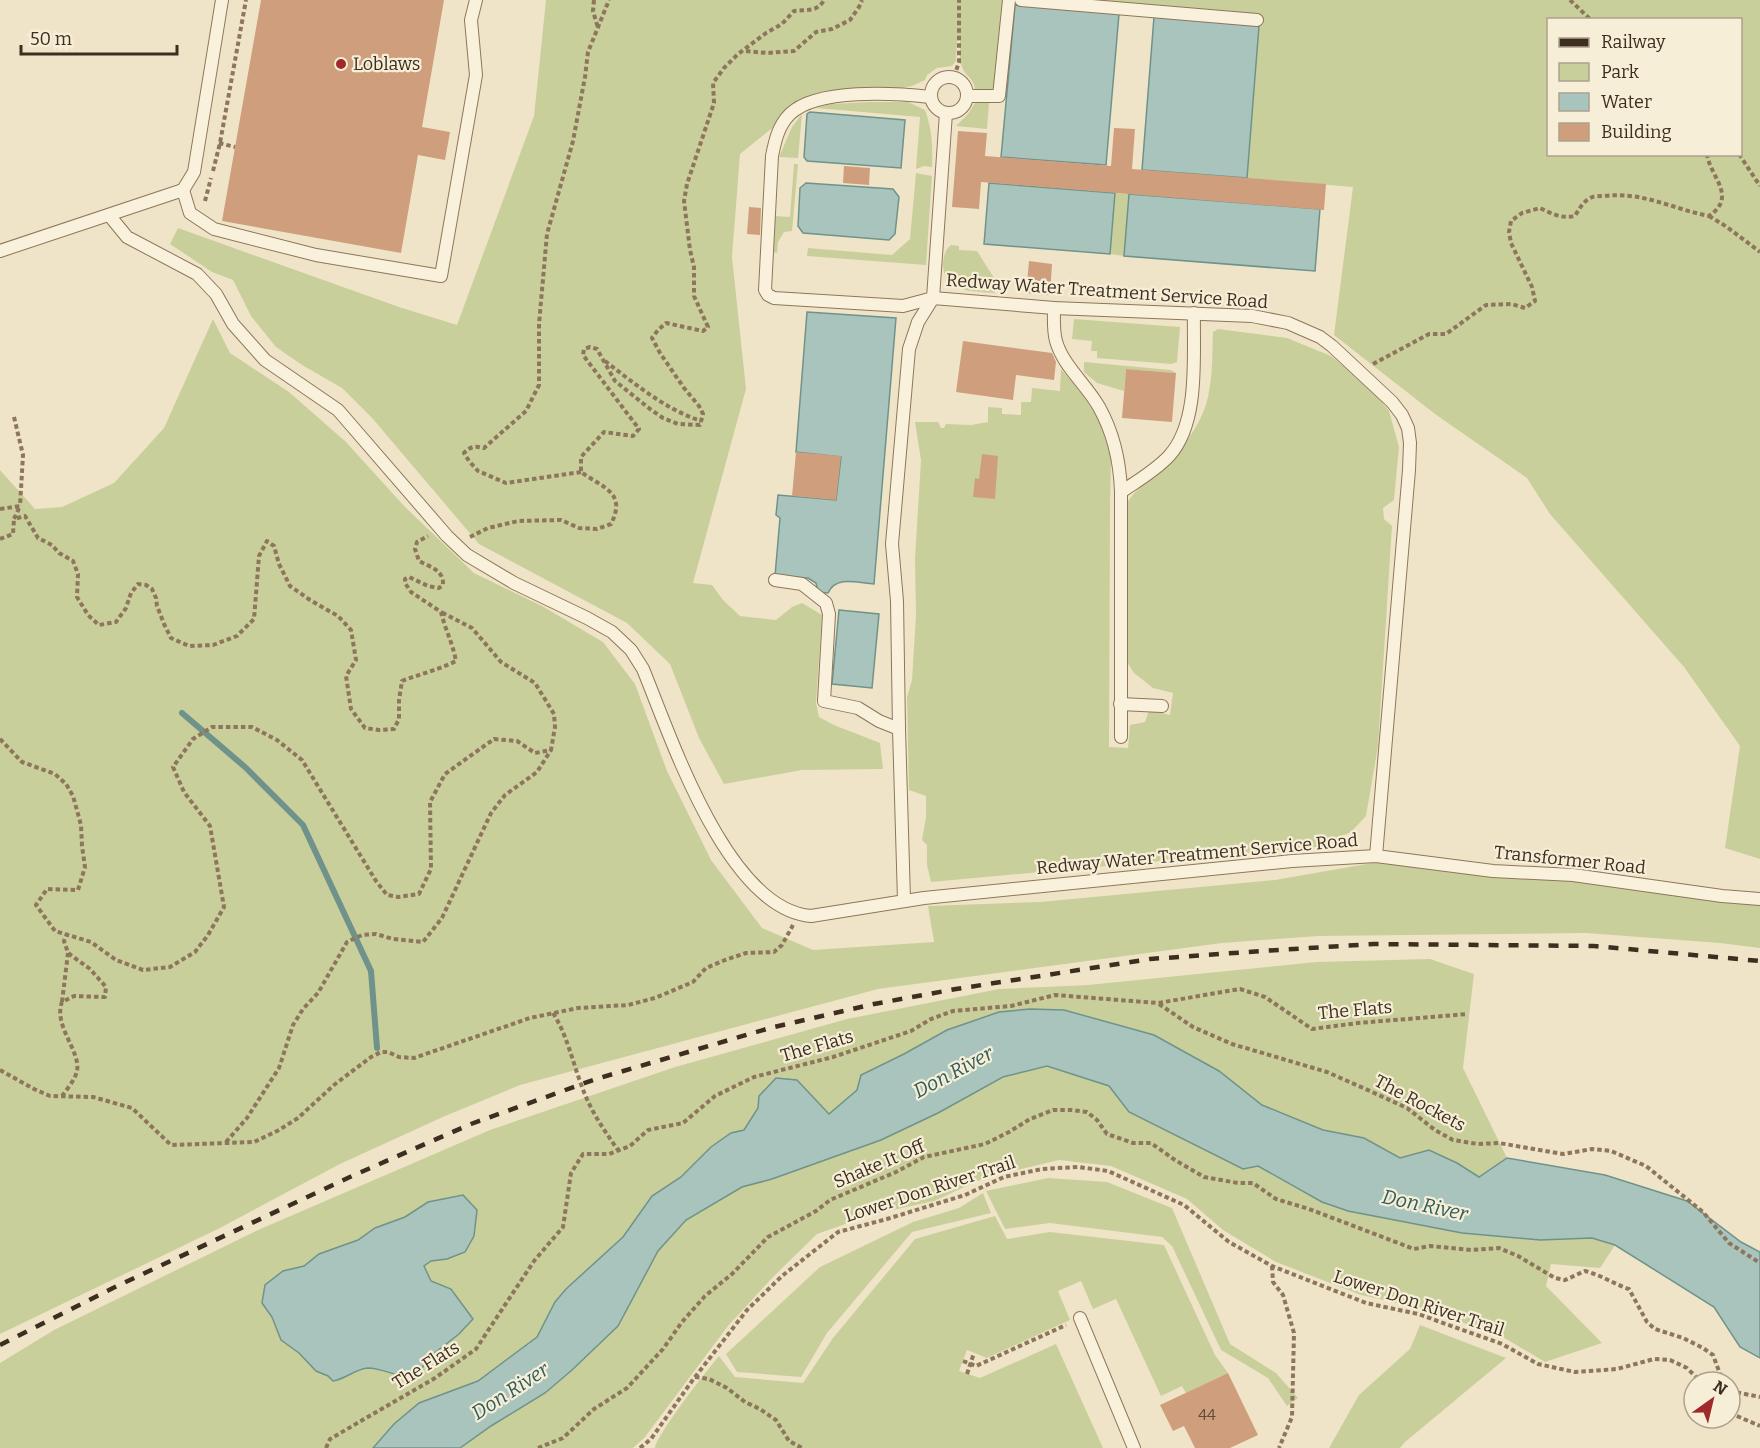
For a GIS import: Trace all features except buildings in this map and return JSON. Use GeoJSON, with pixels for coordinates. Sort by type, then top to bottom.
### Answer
{"type":"FeatureCollection","features":[{"type":"Feature","properties":{"kind":"lane"},"geometry":{"type":"LineString","coordinates":[[0,251],[183,190],[195,172],[222,0]]}},
{"type":"Feature","properties":{"kind":"lane"},"geometry":{"type":"LineString","coordinates":[[183,190],[190,213],[214,229],[316,255],[441,276],[476,75],[471,20],[476,0]]}},
{"type":"Feature","properties":{"kind":"lane"},"geometry":{"type":"LineString","coordinates":[[967,96],[999,96],[1009,0]]}},
{"type":"Feature","properties":{"kind":"lane"},"geometry":{"type":"LineString","coordinates":[[1021,0],[1257,20]]}},
{"type":"Feature","properties":{"kind":"lane"},"geometry":{"type":"LineString","coordinates":[[954,77],[964,84],[967,96],[963,107],[952,113],[946,113],[936,108],[930,97],[930,91],[936,81],[954,77]]}},
{"type":"Feature","properties":{"kind":"lane"},"geometry":{"type":"LineString","coordinates":[[930,97],[849,95],[807,104],[791,113],[781,126],[772,156],[765,290],[768,295],[774,298],[903,306],[933,298],[946,113]]}},
{"type":"Feature","properties":{"kind":"lane"},"geometry":{"type":"LineString","coordinates":[[109,215],[127,237],[197,274],[216,294],[233,324],[265,360],[338,410],[438,526],[467,555],[514,583],[612,632],[631,650],[642,669],[697,799],[720,843],[752,883],[777,905],[799,915]]}},
{"type":"Feature","properties":{"kind":"lane","name":"Redway Water Treatment Service Road"},"geometry":{"type":"LineString","coordinates":[[799,915],[812,916],[904,900],[1292,861],[1376,856],[1409,470],[1409,436],[1407,424],[1400,411],[1325,340],[1288,323],[1252,316],[1054,308],[933,298],[918,322],[909,349],[892,544],[897,602],[904,900]]}},
{"type":"Feature","properties":{"kind":"lane"},"geometry":{"type":"LineString","coordinates":[[1054,308],[1054,334],[1058,346],[1063,357],[1097,405],[1108,427],[1119,465],[1121,492],[1121,737]]}},
{"type":"Feature","properties":{"kind":"lane"},"geometry":{"type":"LineString","coordinates":[[1121,492],[1162,463],[1182,435],[1192,392],[1194,313]]}},
{"type":"Feature","properties":{"kind":"lane"},"geometry":{"type":"LineString","coordinates":[[775,580],[802,584],[826,603],[829,614],[824,701],[858,708],[879,721],[899,729]]}},
{"type":"Feature","properties":{"kind":"lane"},"geometry":{"type":"LineString","coordinates":[[1120,704],[1162,706]]}},
{"type":"Feature","properties":{"kind":"lane","name":"Transformer Road"},"geometry":{"type":"LineString","coordinates":[[1376,856],[1493,871],[1573,875],[1722,896],[1760,899]]}},
{"type":"Feature","properties":{"kind":"lane"},"geometry":{"type":"LineString","coordinates":[[1080,1318],[1134,1448]]}},
{"type":"Feature","properties":{"kind":"path"},"geometry":{"type":"LineString","coordinates":[[205,201],[220,143],[246,0]]}},
{"type":"Feature","properties":{"kind":"path"},"geometry":{"type":"LineString","coordinates":[[594,0],[593,11],[598,29]]}},
{"type":"Feature","properties":{"kind":"path"},"geometry":{"type":"LineString","coordinates":[[456,544],[488,528],[518,521],[561,520],[579,528],[597,529],[611,524],[617,511],[616,499],[609,490],[581,472],[506,483],[478,471],[464,453],[469,448],[484,448],[502,434],[526,411],[539,385],[539,324],[547,234],[573,141],[588,52],[609,0]]}},
{"type":"Feature","properties":{"kind":"path"},"geometry":{"type":"LineString","coordinates":[[581,472],[581,457],[604,432],[633,436],[639,429],[583,355],[584,350],[590,347],[597,349],[615,381],[663,418],[678,424],[700,425],[703,414],[699,406],[684,388],[652,338],[666,323],[704,331],[708,327],[694,296],[694,267],[684,201],[687,184],[714,103],[713,83],[738,54],[782,24],[794,11],[814,10],[821,6],[824,0]]}},
{"type":"Feature","properties":{"kind":"path"},"geometry":{"type":"LineString","coordinates":[[745,51],[767,53],[794,51],[816,32],[832,29],[850,20],[862,0]]}},
{"type":"Feature","properties":{"kind":"path"},"geometry":{"type":"LineString","coordinates":[[954,77],[959,62],[959,0]]}},
{"type":"Feature","properties":{"kind":"path"},"geometry":{"type":"LineString","coordinates":[[1570,0],[1589,18]]}},
{"type":"Feature","properties":{"kind":"path"},"geometry":{"type":"LineString","coordinates":[[200,138],[235,147]]}},
{"type":"Feature","properties":{"kind":"path"},"geometry":{"type":"LineString","coordinates":[[1708,156],[1722,198],[1718,210],[1709,216]]}},
{"type":"Feature","properties":{"kind":"path"},"geometry":{"type":"LineString","coordinates":[[1740,156],[1760,186]]}},
{"type":"Feature","properties":{"kind":"path"},"geometry":{"type":"LineString","coordinates":[[1360,373],[1429,334],[1446,334],[1485,305],[1511,304],[1525,308],[1535,301],[1532,287],[1511,243],[1509,232],[1511,221],[1522,213],[1540,208],[1552,215],[1566,218],[1575,216],[1583,204],[1591,198],[1613,195],[1641,197],[1709,216],[1760,252]]}},
{"type":"Feature","properties":{"kind":"path"},"geometry":{"type":"LineString","coordinates":[[603,358],[660,401],[684,415],[701,421]]}},
{"type":"Feature","properties":{"kind":"path"},"geometry":{"type":"LineString","coordinates":[[0,539],[13,534],[14,519],[20,506],[23,455],[14,417]]}},
{"type":"Feature","properties":{"kind":"path"},"geometry":{"type":"LineString","coordinates":[[0,509],[20,506]]}},
{"type":"Feature","properties":{"kind":"path"},"geometry":{"type":"LineString","coordinates":[[14,519],[25,516],[38,538],[52,545],[59,553],[73,561],[78,574],[77,597],[88,615],[99,625],[116,622],[138,584],[146,585],[152,589],[171,638],[189,646],[213,645],[237,636],[254,619],[259,556],[267,541],[274,546],[279,564],[290,586],[338,616],[351,630],[356,660],[346,676],[351,709],[365,728],[394,729],[399,719],[402,681],[419,674],[437,671],[456,661],[454,647],[445,628],[441,612]]}},
{"type":"Feature","properties":{"kind":"path"},"geometry":{"type":"LineString","coordinates":[[226,1142],[247,1118],[279,1068],[293,1025],[303,1009],[318,993],[346,942],[362,935],[376,934],[393,939],[423,942],[442,918],[491,813],[506,795],[537,772],[551,750],[555,726],[554,714],[535,683],[501,662],[472,628],[441,612],[411,592],[405,583],[405,579],[409,577],[428,586],[439,588],[443,585],[438,570],[419,561],[415,549],[417,542],[431,536],[438,526]]}},
{"type":"Feature","properties":{"kind":"path"},"geometry":{"type":"LineString","coordinates":[[0,739],[22,762],[55,774],[66,784],[73,796],[81,825],[85,867],[78,890],[47,889],[36,905],[55,931],[90,942],[116,960],[143,970],[170,967],[195,952],[208,935],[224,906],[210,826],[184,792],[173,767],[193,739],[212,726],[252,727],[277,740],[302,760],[376,881],[387,895],[398,897],[419,894],[431,869],[430,802],[445,774],[494,739],[517,741],[535,753],[551,750]]}},
{"type":"Feature","properties":{"kind":"path"},"geometry":{"type":"LineString","coordinates":[[0,1070],[50,1096],[93,1097],[132,1107],[171,1144],[254,1142],[298,1118],[348,1075],[381,1052],[414,1058],[530,1018],[578,1008],[628,1005],[655,998],[693,982],[706,969],[725,960],[746,953],[774,952],[782,945],[799,915]]}},
{"type":"Feature","properties":{"kind":"path"},"geometry":{"type":"LineString","coordinates":[[62,1096],[76,1075],[78,1065],[59,1010],[68,953],[64,941],[67,934]]}},
{"type":"Feature","properties":{"kind":"path"},"geometry":{"type":"LineString","coordinates":[[62,1002],[74,996],[105,997],[106,987],[97,976],[68,953]]}},
{"type":"Feature","properties":{"kind":"path","name":"The Flats"},"geometry":{"type":"LineString","coordinates":[[326,1448],[330,1439],[435,1378],[476,1349],[534,1262],[563,1227],[571,1173],[583,1154],[609,1154],[630,1146],[648,1130],[683,1123],[715,1096],[754,1077],[833,1057],[910,1031],[931,1019],[953,1011],[1011,1006],[1055,995],[1158,1003],[1240,989],[1265,997],[1312,1029],[1468,1014]]}},
{"type":"Feature","properties":{"kind":"path","name":"The Rockets"},"geometry":{"type":"LineString","coordinates":[[1158,1003],[1193,1027],[1232,1044],[1327,1072],[1407,1108],[1435,1130],[1453,1140],[1478,1144],[1499,1143],[1563,1154],[1592,1149],[1611,1151],[1646,1166],[1703,1212],[1730,1243],[1760,1263]]}},
{"type":"Feature","properties":{"kind":"path"},"geometry":{"type":"LineString","coordinates":[[554,1013],[562,1027],[591,1108],[603,1130],[618,1150]]}},
{"type":"Feature","properties":{"kind":"path","name":"Shake It Off"},"geometry":{"type":"LineString","coordinates":[[537,1448],[563,1438],[594,1409],[627,1388],[663,1349],[682,1322],[705,1296],[732,1274],[768,1237],[816,1211],[830,1200],[896,1172],[924,1157],[985,1144],[1030,1119],[1053,1110],[1087,1112],[1097,1120],[1107,1134],[1133,1143],[1151,1143],[1204,1177],[1238,1183],[1253,1183],[1276,1199],[1309,1209],[1414,1249],[1430,1246],[1471,1250],[1499,1248],[1518,1256],[1555,1278],[1565,1280],[1585,1271],[1602,1276],[1629,1289],[1647,1322],[1655,1329],[1683,1338],[1713,1355],[1719,1370]]}},
{"type":"Feature","properties":{"kind":"path","name":"Lower Don River Trail"},"geometry":{"type":"LineString","coordinates":[[640,1448],[651,1439],[747,1310],[782,1276],[838,1232],[887,1220],[965,1195],[1004,1178],[1042,1169],[1078,1167],[1108,1171],[1184,1205],[1229,1242],[1272,1266],[1366,1303],[1418,1314],[1502,1344],[1538,1365],[1575,1372],[1617,1369],[1654,1359],[1670,1360],[1689,1370]]}},
{"type":"Feature","properties":{"kind":"path"},"geometry":{"type":"LineString","coordinates":[[1272,1266],[1273,1281],[1283,1294],[1294,1333],[1292,1417],[1280,1448]]}},
{"type":"Feature","properties":{"kind":"path"},"geometry":{"type":"LineString","coordinates":[[963,1361],[976,1366],[1080,1318]]}},
{"type":"Feature","properties":{"kind":"path"},"geometry":{"type":"LineString","coordinates":[[967,1374],[974,1353]]}},
{"type":"Feature","properties":{"kind":"path"},"geometry":{"type":"LineString","coordinates":[[695,1377],[709,1379],[760,1409],[776,1420],[789,1441],[802,1448]]}},
{"type":"Feature","properties":{"kind":"path"},"geometry":{"type":"LineString","coordinates":[[1742,1393],[1760,1396]]}},
{"type":"Feature","properties":{"kind":"path"},"geometry":{"type":"LineString","coordinates":[[1742,1418],[1760,1426]]}},
{"type":"Feature","properties":{"kind":"path"},"geometry":{"type":"LineString","coordinates":[[649,1448],[651,1439]]}},
{"type":"Feature","properties":{"kind":"green space"},"geometry":{"type":"Polygon","coordinates":[[[546,0],[1002,0],[995,89],[975,89],[973,82],[962,67],[960,40],[957,41],[956,61],[952,66],[937,68],[927,75],[925,80],[912,86],[896,89],[816,93],[740,154],[732,257],[746,389],[693,583],[712,585],[723,600],[740,616],[776,620],[792,607],[802,603],[822,615],[816,703],[819,717],[880,743],[883,769],[802,770],[724,784],[699,738],[670,664],[627,623],[479,544],[373,419],[342,388],[276,347],[251,316],[233,280],[212,272],[170,244],[178,228],[399,307],[457,325],[534,116],[546,0]]]}},
{"type":"Feature","properties":{"kind":"green space"},"geometry":{"type":"Polygon","coordinates":[[[1098,0],[1760,0],[1760,859],[1725,848],[1740,746],[1684,667],[1550,514],[1527,478],[1435,414],[1334,335],[1353,187],[1247,178],[1260,14],[1098,0]]]}},
{"type":"Feature","properties":{"kind":"green space"},"geometry":{"type":"Polygon","coordinates":[[[908,102],[925,110],[931,138],[932,167],[924,166],[916,169],[920,117],[816,108],[831,104],[908,102]]]}},
{"type":"Feature","properties":{"kind":"green space"},"geometry":{"type":"Polygon","coordinates":[[[975,103],[989,103],[987,129],[956,126],[968,114],[975,103]]]}},
{"type":"Feature","properties":{"kind":"green space"},"geometry":{"type":"Polygon","coordinates":[[[802,114],[798,158],[779,157],[792,127],[802,114]]]}},
{"type":"Feature","properties":{"kind":"green space"},"geometry":{"type":"Polygon","coordinates":[[[794,164],[798,164],[792,231],[784,232],[778,242],[777,253],[773,252],[775,216],[790,217],[794,164]]]}},
{"type":"Feature","properties":{"kind":"green space"},"geometry":{"type":"Polygon","coordinates":[[[916,173],[932,176],[926,265],[807,256],[808,248],[892,255],[910,239],[916,173]]]}},
{"type":"Feature","properties":{"kind":"green space"},"geometry":{"type":"Polygon","coordinates":[[[1115,193],[1129,194],[1124,256],[1110,254],[1115,193]]]}},
{"type":"Feature","properties":{"kind":"green space"},"geometry":{"type":"Polygon","coordinates":[[[951,245],[959,246],[959,250],[977,251],[996,281],[995,293],[969,291],[953,285],[948,280],[944,273],[943,263],[945,253],[951,245]]]}},
{"type":"Feature","properties":{"kind":"green space"},"geometry":{"type":"Polygon","coordinates":[[[213,319],[230,353],[289,392],[346,442],[405,507],[474,573],[542,606],[603,642],[635,684],[667,771],[711,860],[762,928],[813,950],[934,942],[928,906],[1040,902],[1275,880],[1378,862],[1582,876],[1760,906],[1760,948],[1586,933],[1318,936],[1222,943],[878,989],[520,1085],[340,1164],[220,1228],[0,1334],[0,470],[35,509],[62,507],[114,483],[164,428],[213,319]]]}},
{"type":"Feature","properties":{"kind":"green space"},"geometry":{"type":"Polygon","coordinates":[[[1074,319],[1180,327],[1177,362],[1171,364],[1097,358],[1097,351],[1091,351],[1092,341],[1072,339],[1074,319]]]}},
{"type":"Feature","properties":{"kind":"green space"},"geometry":{"type":"Polygon","coordinates":[[[1218,329],[1287,338],[1331,356],[1369,386],[1389,411],[1399,447],[1394,500],[1383,508],[1384,519],[1392,526],[1378,746],[1366,816],[1351,832],[1317,847],[931,882],[927,865],[927,845],[922,840],[926,817],[926,796],[909,790],[907,697],[912,680],[916,615],[915,558],[921,460],[915,422],[938,422],[941,428],[944,428],[946,424],[971,425],[988,422],[988,407],[1002,408],[1002,414],[1021,415],[1021,402],[1031,402],[1032,388],[1060,391],[1061,369],[1099,418],[1111,458],[1109,747],[1128,748],[1130,725],[1145,722],[1149,710],[1170,715],[1173,693],[1153,688],[1134,673],[1125,659],[1124,508],[1137,490],[1180,449],[1199,422],[1207,402],[1210,384],[1213,332],[1218,329]]]}},
{"type":"Feature","properties":{"kind":"green space"},"geometry":{"type":"Polygon","coordinates":[[[1084,362],[1171,370],[1176,373],[1126,369],[1124,391],[1097,383],[1084,372],[1084,362]]]}},
{"type":"Feature","properties":{"kind":"green space"},"geometry":{"type":"Polygon","coordinates":[[[1430,959],[1474,974],[1463,1068],[1507,1158],[1479,1178],[1457,1163],[1429,1150],[1400,1158],[1364,1138],[1323,1130],[1262,1105],[1219,1071],[1154,1035],[1064,1010],[1030,1009],[999,1012],[861,1075],[857,1090],[829,1114],[797,1080],[759,1096],[758,1108],[744,1130],[731,1133],[711,1147],[681,1177],[652,1196],[623,1237],[555,1302],[537,1337],[478,1381],[419,1403],[373,1448],[0,1448],[0,1363],[54,1330],[258,1230],[490,1130],[675,1067],[847,1019],[999,989],[1088,985],[1316,962],[1430,959]],[[428,1202],[405,1217],[375,1228],[358,1240],[319,1254],[304,1266],[283,1271],[265,1285],[262,1303],[272,1317],[281,1340],[299,1353],[316,1371],[339,1380],[364,1368],[415,1377],[432,1355],[459,1334],[451,1289],[431,1281],[424,1266],[431,1261],[447,1259],[428,1202]]]}},
{"type":"Feature","properties":{"kind":"green space"},"geometry":{"type":"Polygon","coordinates":[[[1047,1066],[1109,1086],[1130,1112],[1173,1133],[1258,1166],[1322,1202],[1540,1240],[1592,1238],[1615,1245],[1600,1268],[1551,1264],[1546,1286],[1602,1343],[1545,1362],[1501,1336],[1420,1308],[1361,1295],[1276,1262],[1223,1230],[1187,1199],[1111,1166],[1059,1160],[984,1178],[934,1201],[874,1214],[817,1234],[728,1326],[645,1437],[633,1448],[460,1448],[545,1393],[618,1326],[658,1251],[686,1220],[742,1187],[938,1113],[1007,1076],[1047,1066]]]}},
{"type":"Feature","properties":{"kind":"green space"},"geometry":{"type":"Polygon","coordinates":[[[1048,1178],[1107,1182],[1172,1208],[1230,1344],[1276,1373],[1298,1398],[1287,1406],[1268,1378],[1221,1350],[1172,1246],[1162,1237],[1050,1223],[1005,1229],[986,1191],[1048,1178]]]}},
{"type":"Feature","properties":{"kind":"green space"},"geometry":{"type":"Polygon","coordinates":[[[983,1193],[991,1213],[912,1232],[827,1333],[801,1377],[737,1372],[726,1354],[820,1267],[913,1222],[959,1208],[983,1193]]]}},
{"type":"Feature","properties":{"kind":"green space"},"geometry":{"type":"Polygon","coordinates":[[[995,1216],[1007,1239],[1050,1232],[1164,1245],[1215,1355],[1228,1373],[1186,1393],[1182,1386],[1161,1396],[1116,1299],[1093,1309],[1081,1281],[1058,1291],[1070,1320],[987,1358],[967,1350],[959,1371],[980,1378],[1056,1344],[1103,1448],[655,1448],[673,1416],[719,1356],[735,1377],[803,1383],[833,1338],[915,1239],[995,1216]]]}},
{"type":"Feature","properties":{"kind":"green space"},"geometry":{"type":"Polygon","coordinates":[[[1420,1325],[1506,1358],[1400,1448],[1329,1448],[1359,1395],[1410,1349],[1420,1325]]]}},
{"type":"Feature","properties":{"kind":"water"},"geometry":{"type":"Polygon","coordinates":[[[1015,5],[1119,14],[1106,165],[1001,157],[1015,5]]]}},
{"type":"Feature","properties":{"kind":"water"},"geometry":{"type":"Polygon","coordinates":[[[1154,17],[1259,26],[1247,178],[1142,170],[1154,17]]]}},
{"type":"Feature","properties":{"kind":"water"},"geometry":{"type":"Polygon","coordinates":[[[810,112],[905,120],[901,168],[807,161],[804,157],[807,114],[810,112]]]}},
{"type":"Feature","properties":{"kind":"water"},"geometry":{"type":"Polygon","coordinates":[[[806,183],[893,189],[899,197],[895,234],[889,240],[803,233],[798,226],[800,188],[806,183]]]}},
{"type":"Feature","properties":{"kind":"water"},"geometry":{"type":"Polygon","coordinates":[[[989,183],[1115,193],[1110,254],[984,244],[989,183]]]}},
{"type":"Feature","properties":{"kind":"water"},"geometry":{"type":"Polygon","coordinates":[[[1129,194],[1320,209],[1315,271],[1124,256],[1129,194]]]}},
{"type":"Feature","properties":{"kind":"water"},"geometry":{"type":"Polygon","coordinates":[[[807,312],[896,318],[874,584],[842,582],[832,587],[828,593],[818,592],[816,583],[808,578],[775,576],[780,518],[776,515],[778,495],[836,500],[841,457],[796,452],[807,312]]]}},
{"type":"Feature","properties":{"kind":"water"},"geometry":{"type":"Polygon","coordinates":[[[839,610],[879,614],[872,688],[832,684],[839,610]]]}},
{"type":"Feature","properties":{"kind":"water","name":"Don River"},"geometry":{"type":"Polygon","coordinates":[[[1030,1009],[1064,1010],[1154,1035],[1219,1071],[1262,1105],[1323,1130],[1364,1138],[1400,1158],[1429,1150],[1457,1163],[1479,1177],[1507,1158],[1605,1175],[1687,1201],[1741,1242],[1760,1252],[1760,1358],[1740,1347],[1714,1307],[1615,1245],[1592,1238],[1540,1240],[1462,1233],[1348,1211],[1322,1202],[1258,1166],[1243,1169],[1129,1112],[1109,1086],[1047,1066],[1003,1077],[938,1113],[881,1140],[772,1179],[742,1187],[686,1220],[658,1251],[618,1326],[545,1393],[460,1448],[373,1448],[394,1424],[419,1403],[478,1381],[537,1337],[555,1302],[623,1237],[652,1196],[681,1177],[711,1147],[731,1133],[744,1130],[758,1108],[759,1096],[776,1078],[797,1080],[829,1114],[857,1090],[861,1075],[947,1030],[999,1012],[1030,1009]]]}},
{"type":"Feature","properties":{"kind":"water"},"geometry":{"type":"Polygon","coordinates":[[[463,1195],[477,1210],[474,1236],[465,1252],[447,1259],[431,1261],[424,1266],[431,1281],[451,1289],[473,1319],[459,1334],[432,1355],[415,1377],[368,1368],[333,1381],[316,1371],[299,1353],[281,1340],[272,1317],[262,1303],[265,1285],[283,1271],[304,1266],[319,1254],[358,1240],[375,1228],[405,1217],[428,1202],[463,1195]]]}},
{"type":"Feature","properties":{"kind":"waterway"},"geometry":{"type":"LineString","coordinates":[[182,713],[245,767],[303,825],[371,971],[377,1048]]}},
{"type":"Feature","properties":{"kind":"railway"},"geometry":{"type":"LineString","coordinates":[[0,1345],[113,1288],[352,1176],[471,1124],[596,1079],[770,1028],[874,1004],[1150,959],[1374,944],[1594,946],[1760,961]]}},
{"type":"Feature","properties":{"kind":"place","name":"Loblaws"},"geometry":{"type":"Point","coordinates":[341,64]}}]}
